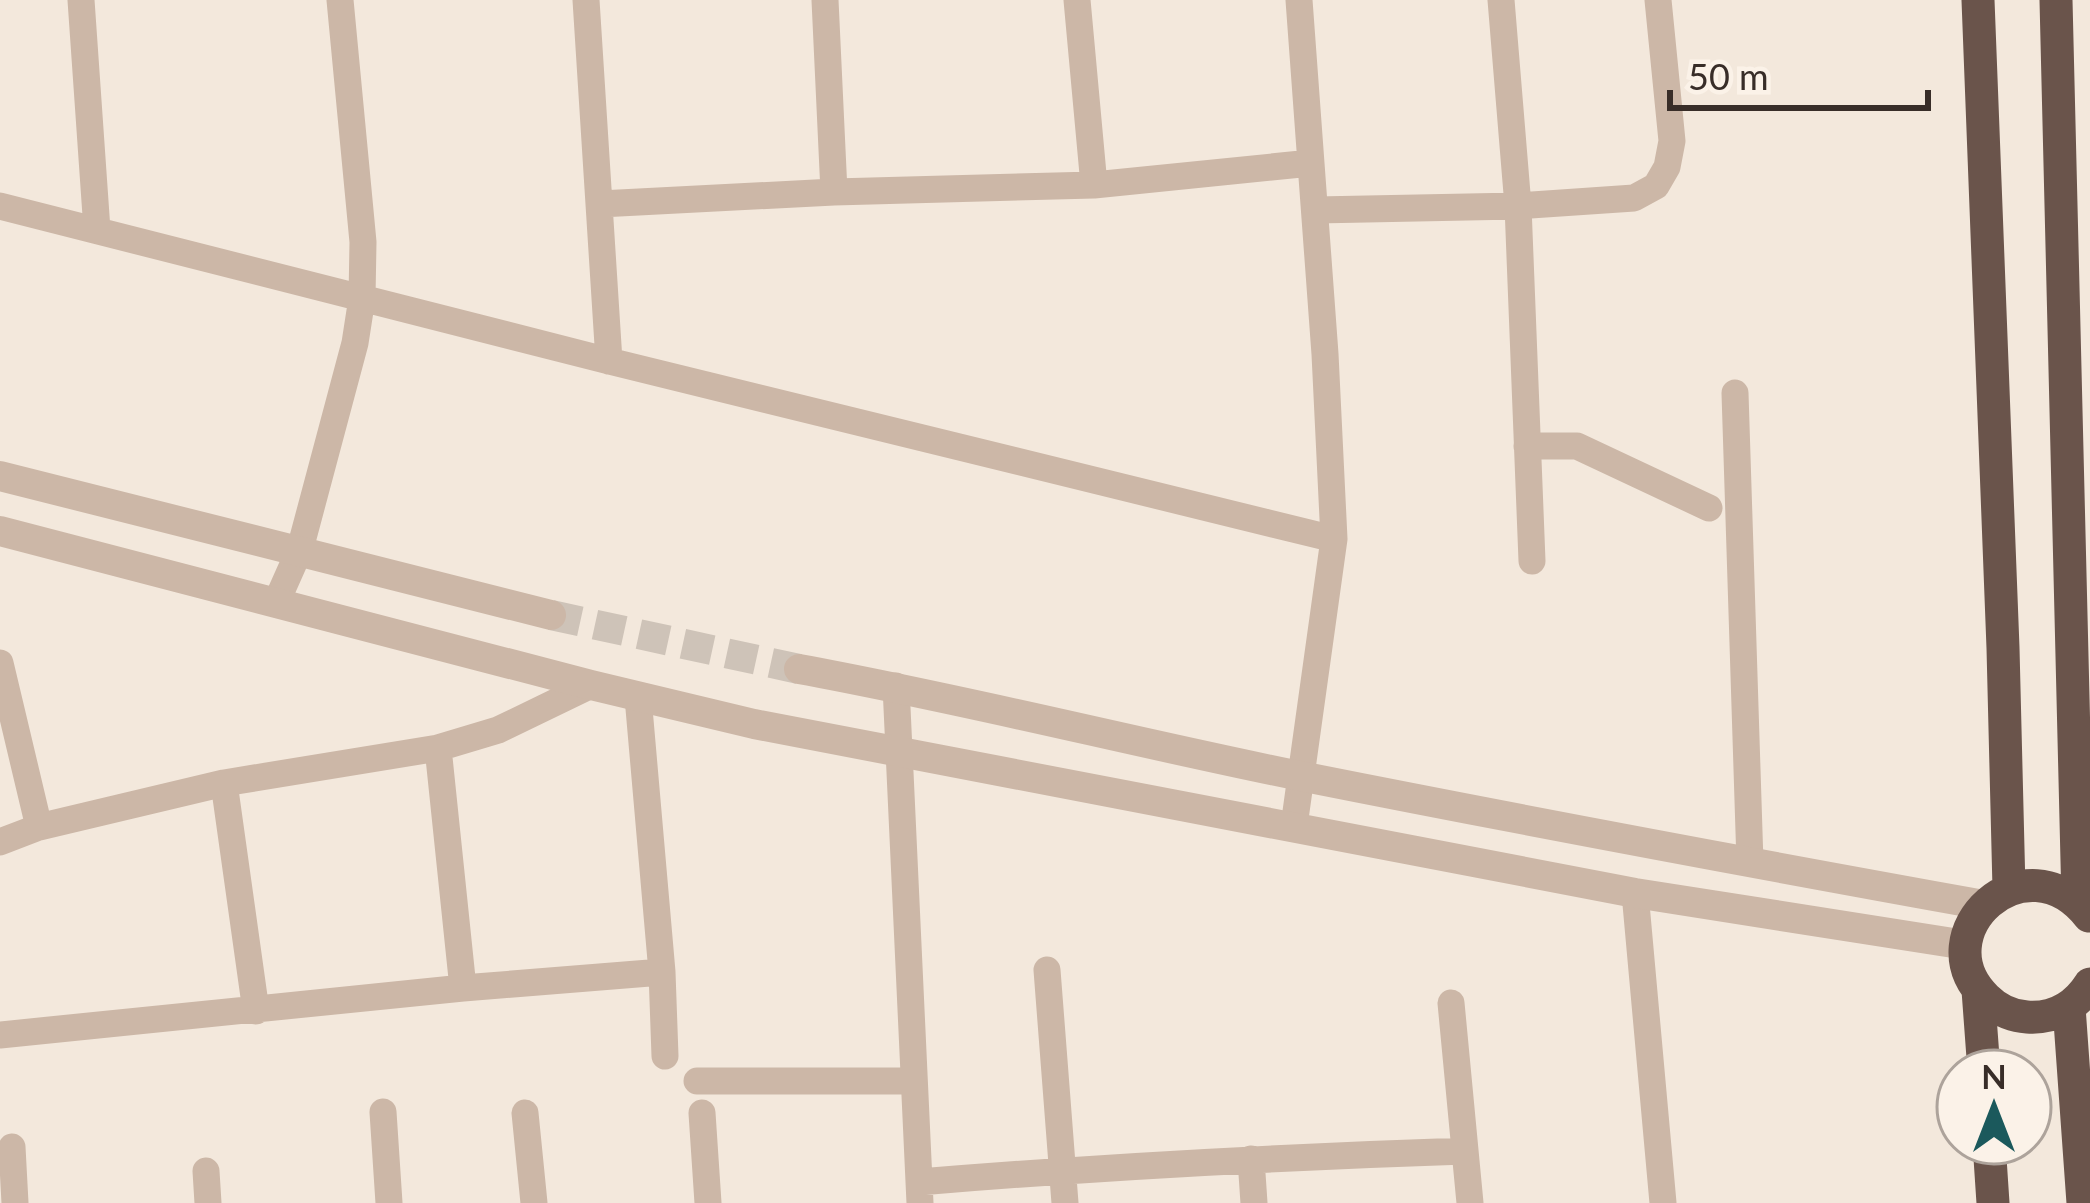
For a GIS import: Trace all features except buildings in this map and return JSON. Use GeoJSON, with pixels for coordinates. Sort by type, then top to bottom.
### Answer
{"type":"FeatureCollection","features":[{"type":"Feature","properties":{"kind":"highway"},"geometry":{"type":"LineString","coordinates":[[1978,0],[2003,648],[1996,897]]}},
{"type":"Feature","properties":{"kind":"highway"},"geometry":{"type":"LineString","coordinates":[[2056,0],[2084,910]]}},
{"type":"Feature","properties":{"kind":"highway"},"geometry":{"type":"LineString","coordinates":[[1982,1047],[1978,990],[1966,961],[1971,923],[1996,897],[2027,884],[2063,891],[2084,910]]}},
{"type":"Feature","properties":{"kind":"highway"},"geometry":{"type":"LineString","coordinates":[[1978,990],[2010,1014],[2030,1018],[2083,1002],[2083,1203]]}},
{"type":"Feature","properties":{"kind":"highway"},"geometry":{"type":"LineString","coordinates":[[1991,1167],[1993,1203]]}},
{"type":"Feature","properties":{"kind":"street"},"geometry":{"type":"LineString","coordinates":[[81,0],[97,230]]}},
{"type":"Feature","properties":{"kind":"street"},"geometry":{"type":"LineString","coordinates":[[276,603],[300,550],[355,343],[362,298],[363,242],[340,0]]}},
{"type":"Feature","properties":{"kind":"street"},"geometry":{"type":"LineString","coordinates":[[586,0],[609,361]]}},
{"type":"Feature","properties":{"kind":"street"},"geometry":{"type":"LineString","coordinates":[[825,0],[834,192]]}},
{"type":"Feature","properties":{"kind":"street"},"geometry":{"type":"LineString","coordinates":[[1077,0],[1094,185]]}},
{"type":"Feature","properties":{"kind":"street"},"geometry":{"type":"LineString","coordinates":[[1294,826],[1334,538],[1316,210],[1298,0]]}},
{"type":"Feature","properties":{"kind":"street"},"geometry":{"type":"LineString","coordinates":[[1501,0],[1518,206],[1532,562]]}},
{"type":"Feature","properties":{"kind":"street"},"geometry":{"type":"LineString","coordinates":[[1316,210],[1518,206],[1634,198],[1656,187],[1667,167],[1672,141],[1658,0]]}},
{"type":"Feature","properties":{"kind":"street"},"geometry":{"type":"LineString","coordinates":[[600,204],[1094,185],[1311,163]]}},
{"type":"Feature","properties":{"kind":"street"},"geometry":{"type":"LineString","coordinates":[[0,206],[1334,538]]}},
{"type":"Feature","properties":{"kind":"street"},"geometry":{"type":"LineString","coordinates":[[1735,393],[1750,863]]}},
{"type":"Feature","properties":{"kind":"street"},"geometry":{"type":"LineString","coordinates":[[1527,446],[1577,446],[1708,508]]}},
{"type":"Feature","properties":{"kind":"street"},"geometry":{"type":"LineString","coordinates":[[0,476],[551,614]]}},
{"type":"Feature","properties":{"kind":"street"},"geometry":{"type":"LineString","coordinates":[[0,531],[754,724],[1635,892],[1966,945]]}},
{"type":"Feature","properties":{"kind":"street"},"geometry":{"type":"LineString","coordinates":[[0,663],[39,827]]}},
{"type":"Feature","properties":{"kind":"street"},"geometry":{"type":"LineString","coordinates":[[799,669],[1302,776],[1750,863],[1996,897]]}},
{"type":"Feature","properties":{"kind":"street"},"geometry":{"type":"LineString","coordinates":[[0,842],[39,827],[224,783],[438,748],[498,730],[591,685]]}},
{"type":"Feature","properties":{"kind":"street"},"geometry":{"type":"LineString","coordinates":[[896,686],[919,1193],[1063,1170],[1465,1151]]}},
{"type":"Feature","properties":{"kind":"street"},"geometry":{"type":"LineString","coordinates":[[638,697],[665,1056]]}},
{"type":"Feature","properties":{"kind":"street"},"geometry":{"type":"LineString","coordinates":[[438,748],[463,988]]}},
{"type":"Feature","properties":{"kind":"street"},"geometry":{"type":"LineString","coordinates":[[224,783],[256,1011]]}},
{"type":"Feature","properties":{"kind":"street"},"geometry":{"type":"LineString","coordinates":[[1635,892],[1663,1203]]}},
{"type":"Feature","properties":{"kind":"street"},"geometry":{"type":"LineString","coordinates":[[1047,970],[1065,1203]]}},
{"type":"Feature","properties":{"kind":"street"},"geometry":{"type":"LineString","coordinates":[[0,1035],[662,972]]}},
{"type":"Feature","properties":{"kind":"street"},"geometry":{"type":"LineString","coordinates":[[1451,1003],[1470,1203]]}},
{"type":"Feature","properties":{"kind":"street"},"geometry":{"type":"LineString","coordinates":[[697,1081],[914,1081]]}},
{"type":"Feature","properties":{"kind":"street"},"geometry":{"type":"LineString","coordinates":[[383,1112],[388,1203]]}},
{"type":"Feature","properties":{"kind":"street"},"geometry":{"type":"LineString","coordinates":[[525,1113],[534,1203]]}},
{"type":"Feature","properties":{"kind":"street"},"geometry":{"type":"LineString","coordinates":[[702,1113],[708,1203]]}},
{"type":"Feature","properties":{"kind":"street"},"geometry":{"type":"LineString","coordinates":[[12,1147],[15,1203]]}},
{"type":"Feature","properties":{"kind":"street"},"geometry":{"type":"LineString","coordinates":[[1251,1159],[1254,1203]]}},
{"type":"Feature","properties":{"kind":"street"},"geometry":{"type":"LineString","coordinates":[[206,1171],[208,1203]]}},
{"type":"Feature","properties":{"kind":"tunnel"},"geometry":{"type":"LineString","coordinates":[[551,615],[799,669]]}}]}
